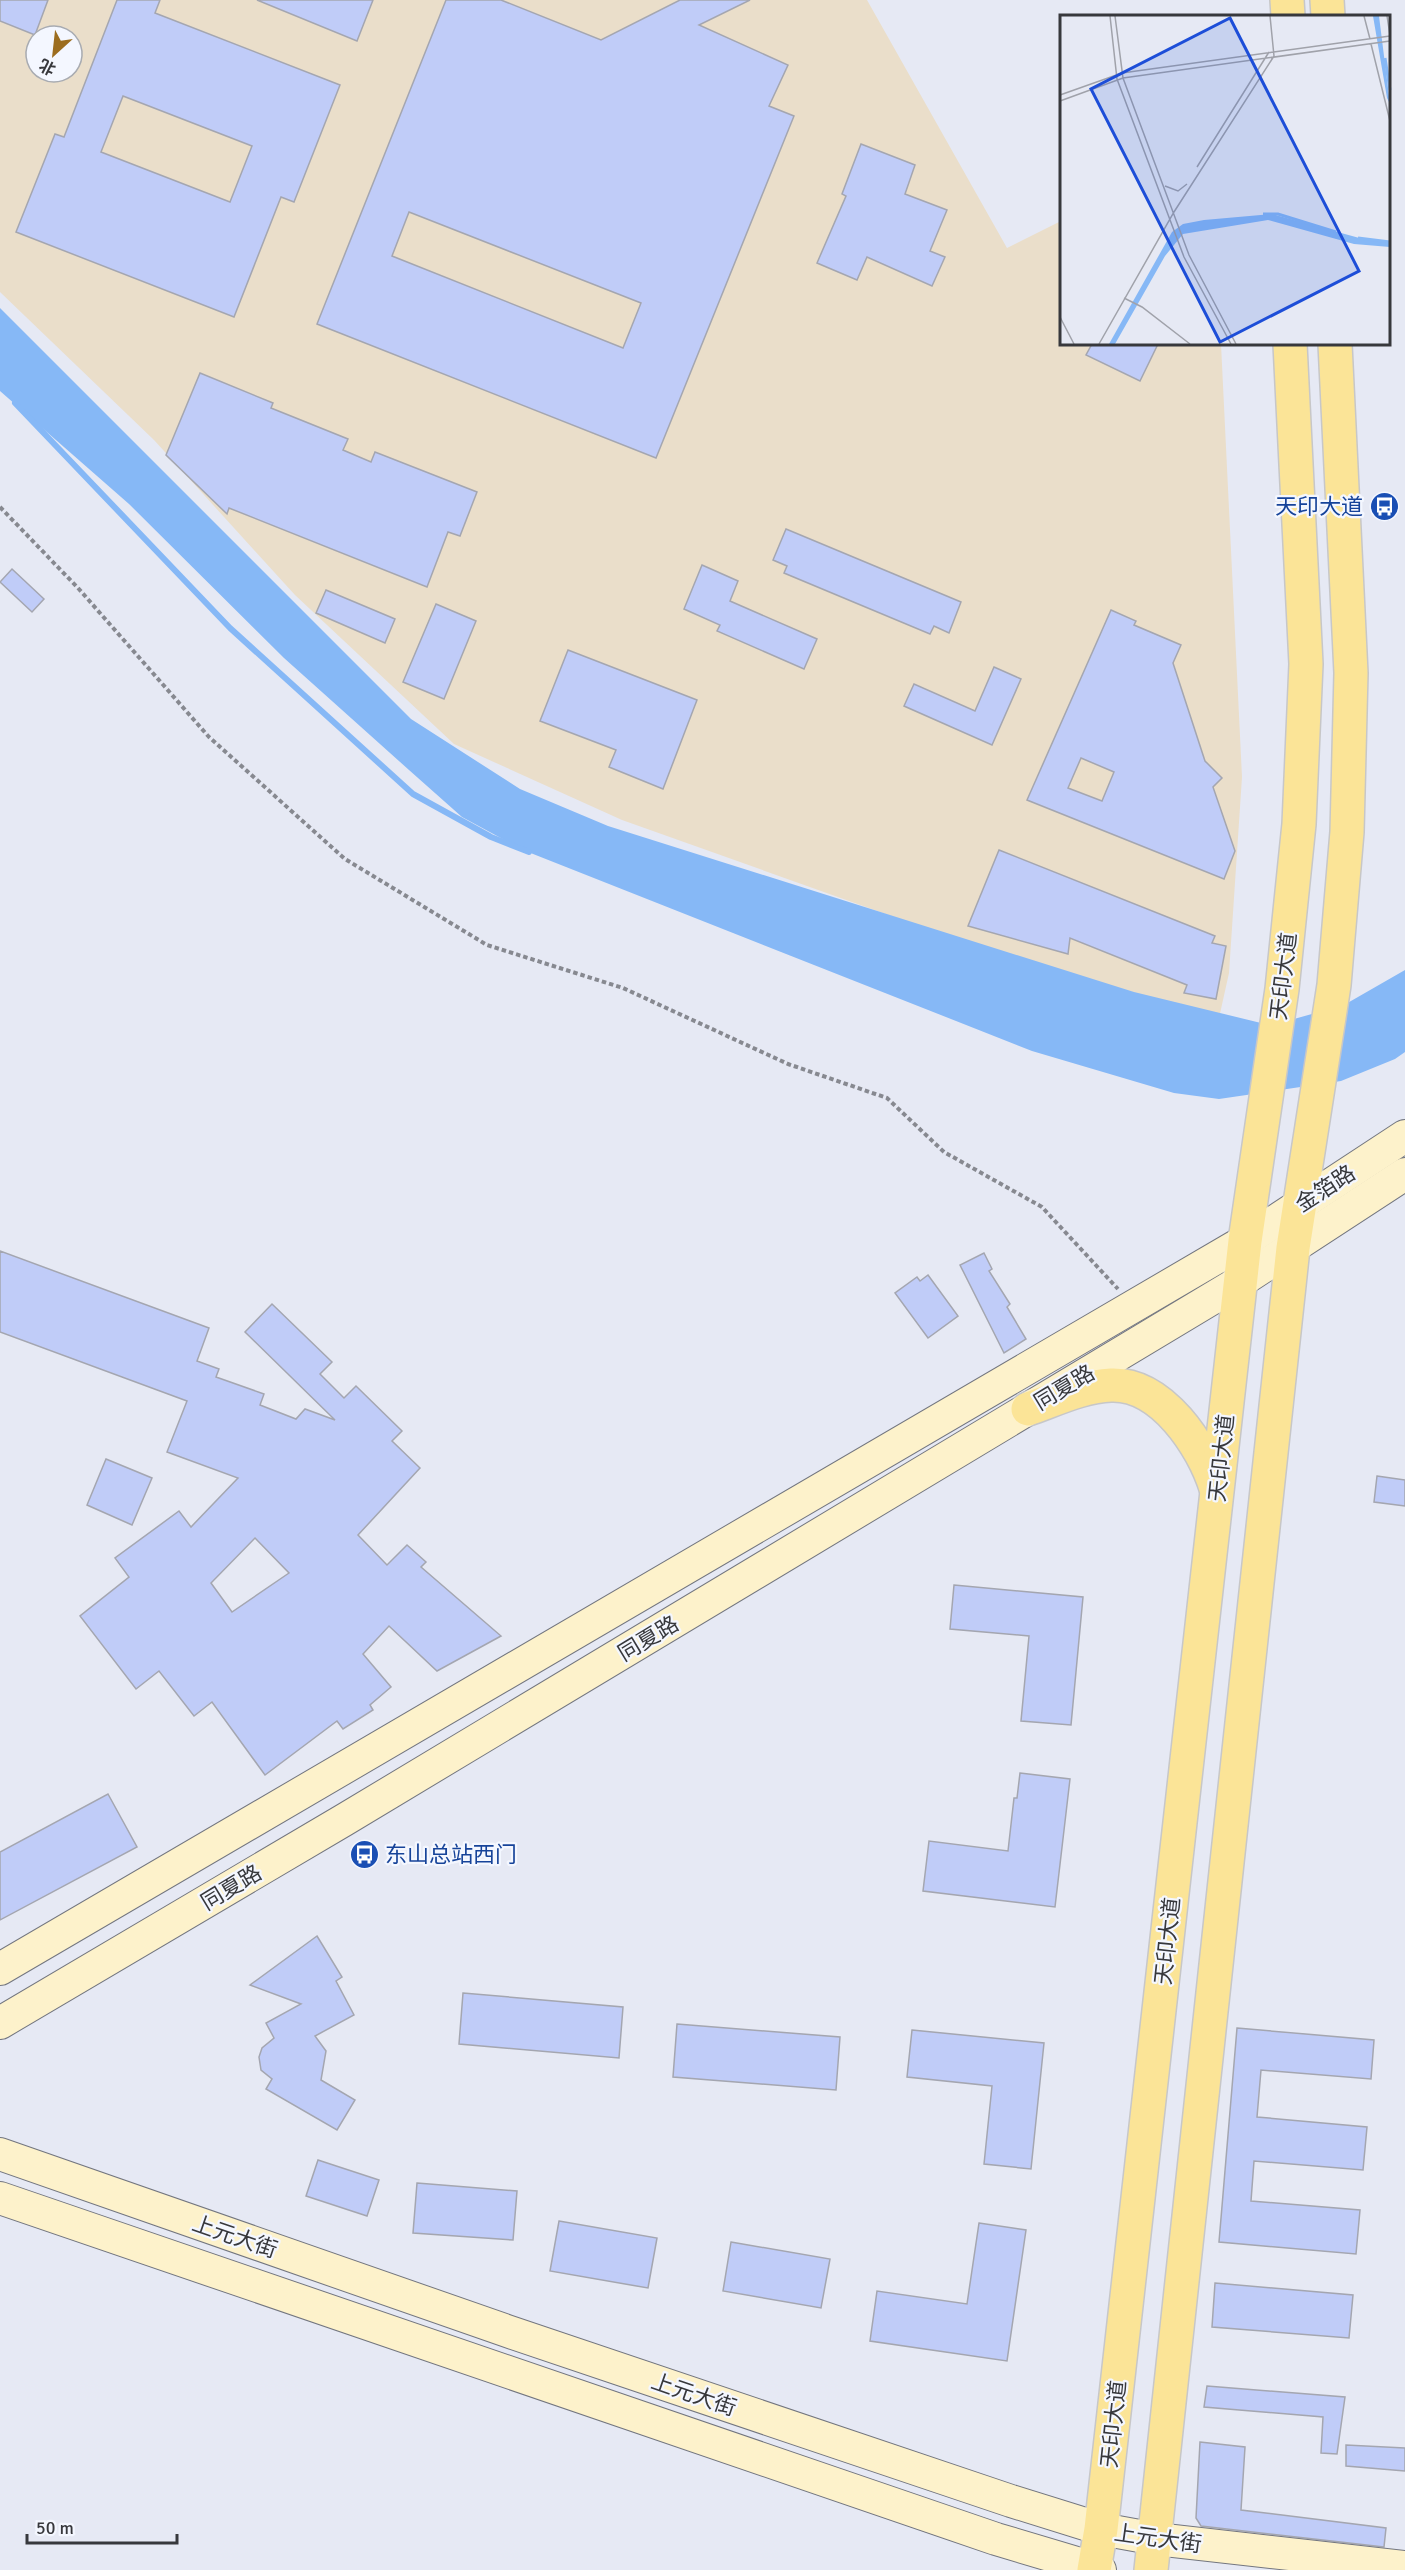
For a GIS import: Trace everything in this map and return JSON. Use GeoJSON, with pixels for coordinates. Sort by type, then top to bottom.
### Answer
{"type":"FeatureCollection","features":[{"type":"Feature","properties":{"kind":"main road"},"geometry":{"type":"LineString","coordinates":[[1327,0],[1328,15]]}},
{"type":"Feature","properties":{"kind":"main road","name":"天印大道"},"geometry":{"type":"LineString","coordinates":[[1096,2570],[1240,1281],[1282,989],[1299,824],[1305,664],[1290,345]]}},
{"type":"Feature","properties":{"kind":"main road"},"geometry":{"type":"LineString","coordinates":[[1154,2555],[1293,1248],[1334,985],[1347,832],[1351,673],[1335,345]]}},
{"type":"Feature","properties":{"kind":"main road","name":"金箔路"},"geometry":{"type":"LineString","coordinates":[[1245,1241],[1405,1136]]}},
{"type":"Feature","properties":{"kind":"main road","name":"金箔路"},"geometry":{"type":"LineString","coordinates":[[1293,1248],[1405,1174]]}},
{"type":"Feature","properties":{"kind":"main road","name":"同夏路"},"geometry":{"type":"LineString","coordinates":[[0,1970],[1245,1241]]}},
{"type":"Feature","properties":{"kind":"main road","name":"同夏路"},"geometry":{"type":"LineString","coordinates":[[0,2024],[318,1836],[1293,1248]]}},
{"type":"Feature","properties":{"kind":"main road"},"geometry":{"type":"LineString","coordinates":[[1028,1409],[1082,1390],[1112,1385],[1132,1387],[1153,1398],[1194,1440],[1210,1468],[1217,1492]]}},
{"type":"Feature","properties":{"kind":"main road","name":"上元大街"},"geometry":{"type":"LineString","coordinates":[[0,2154],[507,2331],[988,2494],[1101,2529],[1154,2555],[1405,2567]]}},
{"type":"Feature","properties":{"kind":"main road","name":"上元大街"},"geometry":{"type":"LineString","coordinates":[[0,2198],[996,2539],[1096,2570]]}},
{"type":"Feature","properties":{"kind":"path"},"geometry":{"type":"LineString","coordinates":[[0,507],[78,588],[209,736],[345,859],[487,945],[622,988],[788,1064],[887,1098],[944,1152],[1042,1207],[1134,1306]]}},
{"type":"Feature","properties":{"kind":"shaded area"},"geometry":{"type":"Polygon","coordinates":[[[0,0],[867,0],[1007,248],[1060,222],[1060,345],[1221,345],[1242,777],[1229,973],[1219,1018],[956,939],[622,820],[454,744],[295,595],[154,440],[0,292],[0,0]]]}},
{"type":"Feature","properties":{"kind":"water"},"geometry":{"type":"Polygon","coordinates":[[[0,308],[411,719],[520,789],[608,826],[1134,992],[1261,1023],[1294,1019],[1344,1005],[1405,970],[1405,1052],[1395,1059],[1341,1081],[1219,1099],[1174,1093],[1032,1051],[523,850],[462,817],[284,658],[129,504],[0,391],[0,308]]]}},
{"type":"Feature","properties":{"kind":"building"},"geometry":{"type":"Polygon","coordinates":[[[0,0],[48,0],[39,24],[24,24],[24,31],[0,21],[0,0]]]}},
{"type":"Feature","properties":{"kind":"building"},"geometry":{"type":"Polygon","coordinates":[[[117,0],[160,0],[155,13],[340,85],[294,202],[281,197],[234,317],[16,232],[55,134],[64,137],[117,0]],[[123,96],[101,152],[230,202],[252,146],[123,96]]]}},
{"type":"Feature","properties":{"kind":"building"},"geometry":{"type":"Polygon","coordinates":[[[257,0],[373,0],[357,41],[257,0]]]}},
{"type":"Feature","properties":{"kind":"building"},"geometry":{"type":"Polygon","coordinates":[[[446,0],[501,0],[601,40],[680,0],[750,0],[699,25],[788,65],[769,106],[794,116],[656,458],[317,324],[446,0]],[[409,212],[392,256],[623,348],[641,303],[409,212]]]}},
{"type":"Feature","properties":{"kind":"building"},"geometry":{"type":"Polygon","coordinates":[[[861,144],[915,165],[905,194],[947,210],[930,251],[945,257],[932,286],[867,257],[857,280],[817,263],[846,196],[842,194],[861,144]]]}},
{"type":"Feature","properties":{"kind":"building"},"geometry":{"type":"Polygon","coordinates":[[[1091,345],[1158,345],[1140,381],[1086,355],[1091,345]]]}},
{"type":"Feature","properties":{"kind":"building"},"geometry":{"type":"Polygon","coordinates":[[[200,373],[273,403],[271,408],[348,439],[343,450],[371,462],[375,452],[477,492],[460,536],[448,532],[427,587],[229,508],[227,514],[166,455],[200,373]]]}},
{"type":"Feature","properties":{"kind":"building"},"geometry":{"type":"Polygon","coordinates":[[[786,529],[961,602],[949,633],[934,626],[930,634],[784,573],[787,566],[773,560],[786,529]]]}},
{"type":"Feature","properties":{"kind":"building"},"geometry":{"type":"Polygon","coordinates":[[[702,565],[738,581],[730,601],[817,639],[804,669],[717,631],[720,625],[684,609],[702,565]]]}},
{"type":"Feature","properties":{"kind":"building"},"geometry":{"type":"Polygon","coordinates":[[[12,569],[44,599],[32,612],[0,582],[12,569]]]}},
{"type":"Feature","properties":{"kind":"building"},"geometry":{"type":"Polygon","coordinates":[[[326,590],[395,619],[385,643],[316,613],[326,590]]]}},
{"type":"Feature","properties":{"kind":"building"},"geometry":{"type":"Polygon","coordinates":[[[436,604],[476,621],[444,699],[403,682],[436,604]]]}},
{"type":"Feature","properties":{"kind":"building"},"geometry":{"type":"Polygon","coordinates":[[[1111,610],[1136,621],[1134,625],[1181,645],[1173,663],[1205,761],[1222,778],[1213,787],[1235,851],[1224,879],[1027,800],[1111,610]],[[1081,758],[1068,788],[1102,801],[1114,772],[1081,758]]]}},
{"type":"Feature","properties":{"kind":"building"},"geometry":{"type":"Polygon","coordinates":[[[568,650],[697,700],[663,789],[609,767],[616,750],[540,721],[568,650]]]}},
{"type":"Feature","properties":{"kind":"building"},"geometry":{"type":"Polygon","coordinates":[[[994,667],[1021,679],[992,745],[904,706],[914,684],[975,711],[994,667]]]}},
{"type":"Feature","properties":{"kind":"building"},"geometry":{"type":"Polygon","coordinates":[[[999,850],[1215,936],[1212,943],[1226,946],[1216,999],[1184,993],[1187,985],[1070,938],[1068,954],[968,926],[999,850]]]}},
{"type":"Feature","properties":{"kind":"building"},"geometry":{"type":"Polygon","coordinates":[[[0,1251],[209,1328],[197,1361],[219,1369],[216,1377],[264,1394],[260,1405],[296,1419],[305,1409],[335,1420],[245,1332],[272,1304],[332,1362],[320,1374],[344,1398],[356,1386],[402,1431],[392,1441],[420,1468],[358,1535],[387,1565],[407,1545],[426,1562],[421,1567],[501,1636],[437,1671],[389,1626],[363,1654],[391,1687],[370,1705],[373,1710],[343,1729],[337,1721],[265,1775],[212,1702],[194,1716],[159,1671],[136,1689],[80,1616],[129,1577],[115,1558],[179,1511],[191,1527],[238,1478],[167,1452],[187,1401],[0,1332],[0,1251]],[[255,1538],[211,1583],[232,1612],[289,1573],[255,1538]]]}},
{"type":"Feature","properties":{"kind":"building"},"geometry":{"type":"Polygon","coordinates":[[[984,1253],[992,1269],[989,1271],[1010,1304],[1007,1307],[1026,1339],[1004,1353],[960,1265],[984,1253]]]}},
{"type":"Feature","properties":{"kind":"building"},"geometry":{"type":"Polygon","coordinates":[[[928,1275],[958,1316],[928,1338],[895,1293],[917,1277],[920,1281],[928,1275]]]}},
{"type":"Feature","properties":{"kind":"building"},"geometry":{"type":"Polygon","coordinates":[[[106,1459],[152,1478],[132,1525],[87,1505],[106,1459]]]}},
{"type":"Feature","properties":{"kind":"building"},"geometry":{"type":"Polygon","coordinates":[[[1377,1476],[1405,1480],[1405,1506],[1374,1502],[1377,1476]]]}},
{"type":"Feature","properties":{"kind":"building"},"geometry":{"type":"Polygon","coordinates":[[[954,1585],[1083,1597],[1071,1725],[1021,1721],[1029,1636],[950,1629],[954,1585]]]}},
{"type":"Feature","properties":{"kind":"building"},"geometry":{"type":"Polygon","coordinates":[[[1020,1773],[1070,1779],[1055,1907],[923,1891],[929,1841],[1008,1851],[1014,1798],[1017,1798],[1020,1773]]]}},
{"type":"Feature","properties":{"kind":"building"},"geometry":{"type":"Polygon","coordinates":[[[108,1794],[137,1847],[0,1920],[0,1852],[108,1794]]]}},
{"type":"Feature","properties":{"kind":"building"},"geometry":{"type":"Polygon","coordinates":[[[317,1936],[342,1977],[336,1981],[354,2015],[315,2036],[326,2051],[321,2080],[355,2100],[337,2130],[266,2089],[272,2079],[261,2070],[259,2057],[262,2048],[274,2038],[266,2023],[301,2004],[250,1985],[317,1936]]]}},
{"type":"Feature","properties":{"kind":"building"},"geometry":{"type":"Polygon","coordinates":[[[463,1993],[623,2007],[619,2058],[459,2044],[463,1993]]]}},
{"type":"Feature","properties":{"kind":"building"},"geometry":{"type":"Polygon","coordinates":[[[677,2024],[840,2037],[836,2090],[673,2077],[677,2024]]]}},
{"type":"Feature","properties":{"kind":"building"},"geometry":{"type":"Polygon","coordinates":[[[1237,2028],[1374,2040],[1371,2079],[1261,2070],[1257,2117],[1367,2127],[1363,2170],[1254,2161],[1251,2201],[1360,2210],[1356,2254],[1219,2242],[1237,2028]]]}},
{"type":"Feature","properties":{"kind":"building"},"geometry":{"type":"Polygon","coordinates":[[[912,2030],[1044,2043],[1031,2169],[984,2164],[992,2086],[907,2077],[912,2030]]]}},
{"type":"Feature","properties":{"kind":"building"},"geometry":{"type":"Polygon","coordinates":[[[318,2160],[379,2180],[367,2216],[306,2196],[318,2160]]]}},
{"type":"Feature","properties":{"kind":"building"},"geometry":{"type":"Polygon","coordinates":[[[417,2183],[517,2191],[513,2240],[413,2233],[417,2183]]]}},
{"type":"Feature","properties":{"kind":"building"},"geometry":{"type":"Polygon","coordinates":[[[559,2221],[657,2238],[648,2288],[550,2271],[559,2221]]]}},
{"type":"Feature","properties":{"kind":"building"},"geometry":{"type":"Polygon","coordinates":[[[979,2223],[1026,2230],[1007,2361],[870,2341],[877,2291],[967,2304],[979,2223]]]}},
{"type":"Feature","properties":{"kind":"building"},"geometry":{"type":"Polygon","coordinates":[[[731,2242],[830,2259],[821,2308],[723,2291],[731,2242]]]}},
{"type":"Feature","properties":{"kind":"building"},"geometry":{"type":"Polygon","coordinates":[[[1215,2283],[1353,2295],[1349,2338],[1212,2327],[1215,2283]]]}},
{"type":"Feature","properties":{"kind":"building"},"geometry":{"type":"Polygon","coordinates":[[[1207,2386],[1345,2397],[1337,2454],[1321,2453],[1323,2417],[1204,2407],[1207,2386]]]}},
{"type":"Feature","properties":{"kind":"building"},"geometry":{"type":"Polygon","coordinates":[[[1200,2442],[1245,2447],[1241,2510],[1386,2528],[1384,2547],[1201,2526],[1196,2518],[1200,2442]]]}},
{"type":"Feature","properties":{"kind":"building"},"geometry":{"type":"Polygon","coordinates":[[[1346,2445],[1405,2448],[1405,2471],[1346,2466],[1346,2445]]]}},
{"type":"Feature","properties":{"kind":"waterway"},"geometry":{"type":"LineString","coordinates":[[15,403],[230,628],[413,794],[491,837],[529,852]]}},
{"type":"Feature","properties":{"kind":"place","name":"天印大道"},"geometry":{"type":"Point","coordinates":[1384,506]}},
{"type":"Feature","properties":{"kind":"place","name":"东山总站西门"},"geometry":{"type":"Point","coordinates":[364,1854]}}]}
